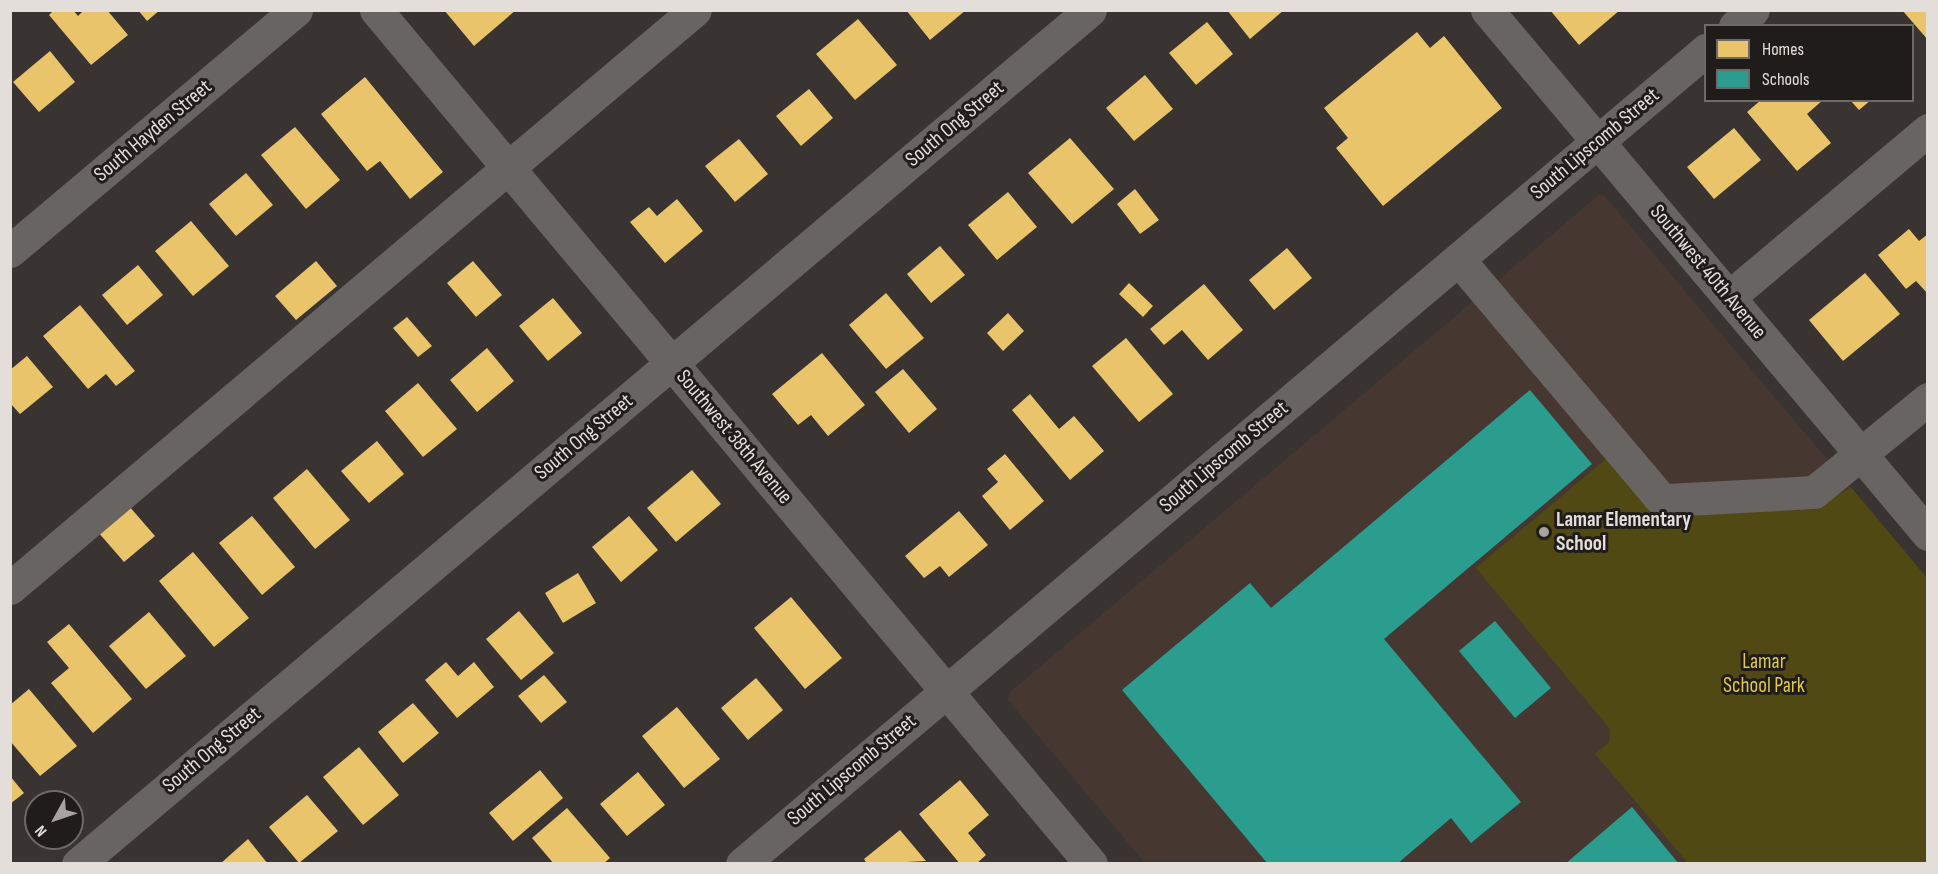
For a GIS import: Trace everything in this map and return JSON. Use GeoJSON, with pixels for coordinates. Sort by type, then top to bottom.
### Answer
{"type":"FeatureCollection","features":[{"type":"Feature","properties":{"kind":"street","name":"South Hayden Street"},"geometry":{"type":"LineString","coordinates":[[10,251],[296,10]]}},
{"type":"Feature","properties":{"kind":"street","name":"Southwest 38th Avenue"},"geometry":{"type":"LineString","coordinates":[[376,10],[1091,864]]}},
{"type":"Feature","properties":{"kind":"street"},"geometry":{"type":"LineString","coordinates":[[10,588],[695,10]]}},
{"type":"Feature","properties":{"kind":"street","name":"South Ong Street"},"geometry":{"type":"LineString","coordinates":[[78,864],[1090,10]]}},
{"type":"Feature","properties":{"kind":"street","name":"Southwest 40th Avenue"},"geometry":{"type":"LineString","coordinates":[[1487,10],[1928,534]]}},
{"type":"Feature","properties":{"kind":"street"},"geometry":{"type":"LineString","coordinates":[[1737,24],[1753,10]]}},
{"type":"Feature","properties":{"kind":"street","name":"South Lipscomb Street"},"geometry":{"type":"LineString","coordinates":[[742,864],[1704,52]]}},
{"type":"Feature","properties":{"kind":"street"},"geometry":{"type":"LineString","coordinates":[[1730,297],[1928,130]]}},
{"type":"Feature","properties":{"kind":"street"},"geometry":{"type":"LineString","coordinates":[[1459,260],[1659,496],[1667,500],[1687,496],[1803,495],[1814,492],[1928,399]]}},
{"type":"Feature","properties":{"kind":"shaded area","name":"Lamar Elementary School"},"geometry":{"type":"Polygon","coordinates":[[[1599,195],[1604,195],[1927,578],[1927,863],[1145,863],[1008,700],[1009,693],[1599,195]]]}},
{"type":"Feature","properties":{"kind":"green space","name":"Lamar School Park"},"geometry":{"type":"Polygon","coordinates":[[[1606,459],[1663,526],[1706,512],[1814,510],[1851,487],[1927,578],[1927,863],[1688,863],[1595,754],[1609,742],[1610,729],[1476,568],[1606,459]]]}},
{"type":"Feature","properties":{"kind":"building: Homes"},"geometry":{"type":"Polygon","coordinates":[[[54,10],[73,10],[78,16],[84,10],[107,10],[128,35],[91,65],[49,15],[54,10]]]}},
{"type":"Feature","properties":{"kind":"building: Homes"},"geometry":{"type":"Polygon","coordinates":[[[138,10],[160,10],[147,21],[138,10]]]}},
{"type":"Feature","properties":{"kind":"building: Homes"},"geometry":{"type":"Polygon","coordinates":[[[444,10],[516,10],[474,46],[444,10]]]}},
{"type":"Feature","properties":{"kind":"building: Homes"},"geometry":{"type":"Polygon","coordinates":[[[906,10],[966,10],[930,40],[906,10]]]}},
{"type":"Feature","properties":{"kind":"building: Homes"},"geometry":{"type":"Polygon","coordinates":[[[1227,10],[1284,10],[1250,39],[1227,10]]]}},
{"type":"Feature","properties":{"kind":"building: Homes"},"geometry":{"type":"Polygon","coordinates":[[[1550,10],[1620,10],[1579,45],[1550,10]]]}},
{"type":"Feature","properties":{"kind":"building: Homes"},"geometry":{"type":"Polygon","coordinates":[[[1902,10],[1928,10],[1928,40],[1902,10]]]}},
{"type":"Feature","properties":{"kind":"building: Homes"},"geometry":{"type":"Polygon","coordinates":[[[858,19],[897,65],[855,100],[816,54],[858,19]]]}},
{"type":"Feature","properties":{"kind":"building: Homes"},"geometry":{"type":"Polygon","coordinates":[[[1207,22],[1233,54],[1196,85],[1169,53],[1207,22]]]}},
{"type":"Feature","properties":{"kind":"building: Homes"},"geometry":{"type":"Polygon","coordinates":[[[1417,32],[1430,48],[1444,36],[1502,108],[1383,206],[1336,148],[1348,138],[1324,108],[1417,32]]]}},
{"type":"Feature","properties":{"kind":"building: Homes"},"geometry":{"type":"Polygon","coordinates":[[[50,51],[75,82],[39,112],[13,82],[50,51]]]}},
{"type":"Feature","properties":{"kind":"building: Homes"},"geometry":{"type":"Polygon","coordinates":[[[1145,75],[1173,109],[1134,141],[1106,108],[1145,75]]]}},
{"type":"Feature","properties":{"kind":"building: Homes"},"geometry":{"type":"Polygon","coordinates":[[[365,77],[443,172],[410,199],[380,161],[367,171],[321,114],[365,77]]]}},
{"type":"Feature","properties":{"kind":"building: Homes"},"geometry":{"type":"Polygon","coordinates":[[[809,89],[833,118],[801,146],[776,116],[809,89]]]}},
{"type":"Feature","properties":{"kind":"building: Homes"},"geometry":{"type":"Polygon","coordinates":[[[1759,102],[1821,102],[1807,114],[1831,143],[1797,171],[1747,112],[1759,102]]]}},
{"type":"Feature","properties":{"kind":"building: Homes"},"geometry":{"type":"Polygon","coordinates":[[[1852,102],[1869,102],[1859,110],[1852,102]]]}},
{"type":"Feature","properties":{"kind":"building: Homes"},"geometry":{"type":"Polygon","coordinates":[[[295,127],[340,180],[306,209],[261,155],[295,127]]]}},
{"type":"Feature","properties":{"kind":"building: Homes"},"geometry":{"type":"Polygon","coordinates":[[[1734,128],[1761,160],[1714,199],[1687,167],[1734,128]]]}},
{"type":"Feature","properties":{"kind":"building: Homes"},"geometry":{"type":"Polygon","coordinates":[[[1070,138],[1114,189],[1072,224],[1028,173],[1070,138]]]}},
{"type":"Feature","properties":{"kind":"building: Homes"},"geometry":{"type":"Polygon","coordinates":[[[739,139],[768,174],[735,202],[705,166],[739,139]]]}},
{"type":"Feature","properties":{"kind":"building: Homes"},"geometry":{"type":"Polygon","coordinates":[[[246,173],[273,205],[236,236],[209,204],[246,173]]]}},
{"type":"Feature","properties":{"kind":"building: Homes"},"geometry":{"type":"Polygon","coordinates":[[[1135,189],[1159,220],[1140,234],[1117,204],[1135,189]]]}},
{"type":"Feature","properties":{"kind":"building: Homes"},"geometry":{"type":"Polygon","coordinates":[[[1008,192],[1037,227],[997,260],[968,225],[1008,192]]]}},
{"type":"Feature","properties":{"kind":"building: Homes"},"geometry":{"type":"Polygon","coordinates":[[[677,199],[703,231],[665,263],[630,222],[649,207],[657,216],[677,199]]]}},
{"type":"Feature","properties":{"kind":"building: Homes"},"geometry":{"type":"Polygon","coordinates":[[[191,221],[229,266],[193,296],[155,251],[191,221]]]}},
{"type":"Feature","properties":{"kind":"building: Homes"},"geometry":{"type":"Polygon","coordinates":[[[1909,229],[1919,241],[1928,234],[1928,294],[1916,281],[1906,289],[1878,255],[1909,229]]]}},
{"type":"Feature","properties":{"kind":"building: Homes"},"geometry":{"type":"Polygon","coordinates":[[[940,246],[965,275],[931,303],[907,274],[940,246]]]}},
{"type":"Feature","properties":{"kind":"building: Homes"},"geometry":{"type":"Polygon","coordinates":[[[1287,248],[1312,278],[1274,310],[1249,280],[1287,248]]]}},
{"type":"Feature","properties":{"kind":"building: Homes"},"geometry":{"type":"Polygon","coordinates":[[[316,261],[337,286],[296,320],[275,296],[316,261]]]}},
{"type":"Feature","properties":{"kind":"building: Homes"},"geometry":{"type":"Polygon","coordinates":[[[473,261],[502,295],[476,317],[447,283],[473,261]]]}},
{"type":"Feature","properties":{"kind":"building: Homes"},"geometry":{"type":"Polygon","coordinates":[[[138,265],[163,295],[127,325],[102,295],[138,265]]]}},
{"type":"Feature","properties":{"kind":"building: Homes"},"geometry":{"type":"Polygon","coordinates":[[[1865,273],[1900,314],[1843,361],[1809,320],[1865,273]]]}},
{"type":"Feature","properties":{"kind":"building: Homes"},"geometry":{"type":"Polygon","coordinates":[[[1129,283],[1153,306],[1143,317],[1119,294],[1129,283]]]}},
{"type":"Feature","properties":{"kind":"building: Homes"},"geometry":{"type":"Polygon","coordinates":[[[1204,284],[1243,330],[1208,360],[1182,330],[1164,345],[1150,329],[1204,284]]]}},
{"type":"Feature","properties":{"kind":"building: Homes"},"geometry":{"type":"Polygon","coordinates":[[[886,293],[924,338],[886,369],[849,325],[886,293]]]}},
{"type":"Feature","properties":{"kind":"building: Homes"},"geometry":{"type":"Polygon","coordinates":[[[553,298],[582,333],[548,361],[519,326],[553,298]]]}},
{"type":"Feature","properties":{"kind":"building: Homes"},"geometry":{"type":"Polygon","coordinates":[[[80,305],[135,371],[116,386],[106,374],[88,389],[43,336],[80,305]]]}},
{"type":"Feature","properties":{"kind":"building: Homes"},"geometry":{"type":"Polygon","coordinates":[[[1008,313],[1024,331],[1003,351],[987,333],[1008,313]]]}},
{"type":"Feature","properties":{"kind":"building: Homes"},"geometry":{"type":"Polygon","coordinates":[[[407,317],[432,346],[418,357],[393,328],[407,317]]]}},
{"type":"Feature","properties":{"kind":"building: Homes"},"geometry":{"type":"Polygon","coordinates":[[[1126,338],[1173,394],[1139,422],[1092,366],[1126,338]]]}},
{"type":"Feature","properties":{"kind":"building: Homes"},"geometry":{"type":"Polygon","coordinates":[[[487,348],[514,381],[477,412],[450,380],[487,348]]]}},
{"type":"Feature","properties":{"kind":"building: Homes"},"geometry":{"type":"Polygon","coordinates":[[[822,353],[865,405],[828,436],[811,415],[798,425],[772,394],[822,353]]]}},
{"type":"Feature","properties":{"kind":"building: Homes"},"geometry":{"type":"Polygon","coordinates":[[[27,356],[53,387],[20,414],[10,403],[10,370],[27,356]]]}},
{"type":"Feature","properties":{"kind":"building: Homes"},"geometry":{"type":"Polygon","coordinates":[[[903,369],[937,409],[909,433],[875,392],[903,369]]]}},
{"type":"Feature","properties":{"kind":"building: Homes"},"geometry":{"type":"Polygon","coordinates":[[[418,383],[457,429],[423,457],[385,411],[418,383]]]}},
{"type":"Feature","properties":{"kind":"building: Homes"},"geometry":{"type":"Polygon","coordinates":[[[1030,394],[1059,429],[1074,416],[1104,451],[1070,480],[1012,410],[1030,394]]]}},
{"type":"Feature","properties":{"kind":"building: Homes"},"geometry":{"type":"Polygon","coordinates":[[[377,441],[404,474],[369,503],[341,471],[377,441]]]}},
{"type":"Feature","properties":{"kind":"building: Homes"},"geometry":{"type":"Polygon","coordinates":[[[1005,454],[1044,501],[1010,530],[982,496],[998,482],[987,469],[1005,454]]]}},
{"type":"Feature","properties":{"kind":"building: Homes"},"geometry":{"type":"Polygon","coordinates":[[[307,469],[350,520],[315,549],[273,498],[307,469]]]}},
{"type":"Feature","properties":{"kind":"building: Homes"},"geometry":{"type":"Polygon","coordinates":[[[692,470],[721,504],[676,542],[647,508],[692,470]]]}},
{"type":"Feature","properties":{"kind":"building: Homes"},"geometry":{"type":"Polygon","coordinates":[[[129,506],[155,536],[124,562],[98,532],[129,506]]]}},
{"type":"Feature","properties":{"kind":"building: Homes"},"geometry":{"type":"Polygon","coordinates":[[[959,511],[988,545],[949,577],[940,566],[924,578],[905,556],[959,511]]]}},
{"type":"Feature","properties":{"kind":"building: Homes"},"geometry":{"type":"Polygon","coordinates":[[[252,516],[295,567],[262,595],[219,543],[252,516]]]}},
{"type":"Feature","properties":{"kind":"building: Homes"},"geometry":{"type":"Polygon","coordinates":[[[629,516],[658,550],[621,582],[592,547],[629,516]]]}},
{"type":"Feature","properties":{"kind":"building: Homes"},"geometry":{"type":"Polygon","coordinates":[[[193,552],[249,618],[214,647],[159,581],[193,552]]]}},
{"type":"Feature","properties":{"kind":"building: Homes"},"geometry":{"type":"Polygon","coordinates":[[[578,573],[596,603],[563,623],[545,593],[578,573]]]}},
{"type":"Feature","properties":{"kind":"building: Homes"},"geometry":{"type":"Polygon","coordinates":[[[791,597],[842,658],[805,689],[754,628],[791,597]]]}},
{"type":"Feature","properties":{"kind":"building: Homes"},"geometry":{"type":"Polygon","coordinates":[[[519,611],[554,653],[521,680],[486,639],[519,611]]]}},
{"type":"Feature","properties":{"kind":"building: Homes"},"geometry":{"type":"Polygon","coordinates":[[[149,612],[186,656],[146,689],[109,646],[149,612]]]}},
{"type":"Feature","properties":{"kind":"building: Homes"},"geometry":{"type":"Polygon","coordinates":[[[69,624],[132,699],[93,733],[51,683],[69,668],[47,642],[69,624]]]}},
{"type":"Feature","properties":{"kind":"building: Homes"},"geometry":{"type":"Polygon","coordinates":[[[446,662],[458,676],[474,662],[494,687],[457,718],[425,680],[446,662]]]}},
{"type":"Feature","properties":{"kind":"building: Homes"},"geometry":{"type":"Polygon","coordinates":[[[544,675],[567,702],[541,723],[518,696],[544,675]]]}},
{"type":"Feature","properties":{"kind":"building: Homes"},"geometry":{"type":"Polygon","coordinates":[[[756,678],[783,710],[748,740],[721,708],[756,678]]]}},
{"type":"Feature","properties":{"kind":"building: Homes"},"geometry":{"type":"Polygon","coordinates":[[[29,689],[77,746],[40,776],[10,741],[10,705],[29,689]]]}},
{"type":"Feature","properties":{"kind":"building: Homes"},"geometry":{"type":"Polygon","coordinates":[[[413,703],[439,733],[403,763],[378,732],[413,703]]]}},
{"type":"Feature","properties":{"kind":"building: Homes"},"geometry":{"type":"Polygon","coordinates":[[[677,707],[720,759],[684,788],[642,736],[677,707]]]}},
{"type":"Feature","properties":{"kind":"building: Homes"},"geometry":{"type":"Polygon","coordinates":[[[359,747],[399,795],[363,825],[323,777],[359,747]]]}},
{"type":"Feature","properties":{"kind":"building: Homes"},"geometry":{"type":"Polygon","coordinates":[[[540,770],[563,798],[513,841],[489,813],[540,770]]]}},
{"type":"Feature","properties":{"kind":"building: Homes"},"geometry":{"type":"Polygon","coordinates":[[[638,772],[665,805],[627,836],[600,804],[638,772]]]}},
{"type":"Feature","properties":{"kind":"building: Homes"},"geometry":{"type":"Polygon","coordinates":[[[10,776],[24,793],[10,804],[10,776]]]}},
{"type":"Feature","properties":{"kind":"building: Homes"},"geometry":{"type":"Polygon","coordinates":[[[960,780],[989,815],[968,833],[986,855],[976,864],[960,864],[919,814],[960,780]]]}},
{"type":"Feature","properties":{"kind":"building: Homes"},"geometry":{"type":"Polygon","coordinates":[[[307,795],[338,831],[299,863],[269,827],[307,795]]]}},
{"type":"Feature","properties":{"kind":"building: Homes"},"geometry":{"type":"Polygon","coordinates":[[[567,808],[610,858],[603,864],[554,864],[532,838],[567,808]]]}},
{"type":"Feature","properties":{"kind":"building: Homes"},"geometry":{"type":"Polygon","coordinates":[[[900,830],[926,861],[867,864],[864,859],[900,830]]]}},
{"type":"Feature","properties":{"kind":"building: Homes"},"geometry":{"type":"Polygon","coordinates":[[[248,839],[268,864],[220,864],[248,839]]]}},
{"type":"Feature","properties":{"kind":"building: Schools"},"geometry":{"type":"Polygon","coordinates":[[[1530,390],[1592,464],[1384,639],[1521,802],[1471,843],[1451,818],[1397,864],[1268,864],[1122,690],[1250,583],[1271,608],[1530,390]]]}},
{"type":"Feature","properties":{"kind":"building: Schools"},"geometry":{"type":"Polygon","coordinates":[[[1495,621],[1551,688],[1515,718],[1459,651],[1495,621]]]}},
{"type":"Feature","properties":{"kind":"building: Schools"},"geometry":{"type":"Polygon","coordinates":[[[1632,807],[1679,864],[1565,864],[1632,807]]]}},
{"type":"Feature","properties":{"kind":"place","name":"Lamar Elementary School"},"geometry":{"type":"Point","coordinates":[1544,532]}}]}
